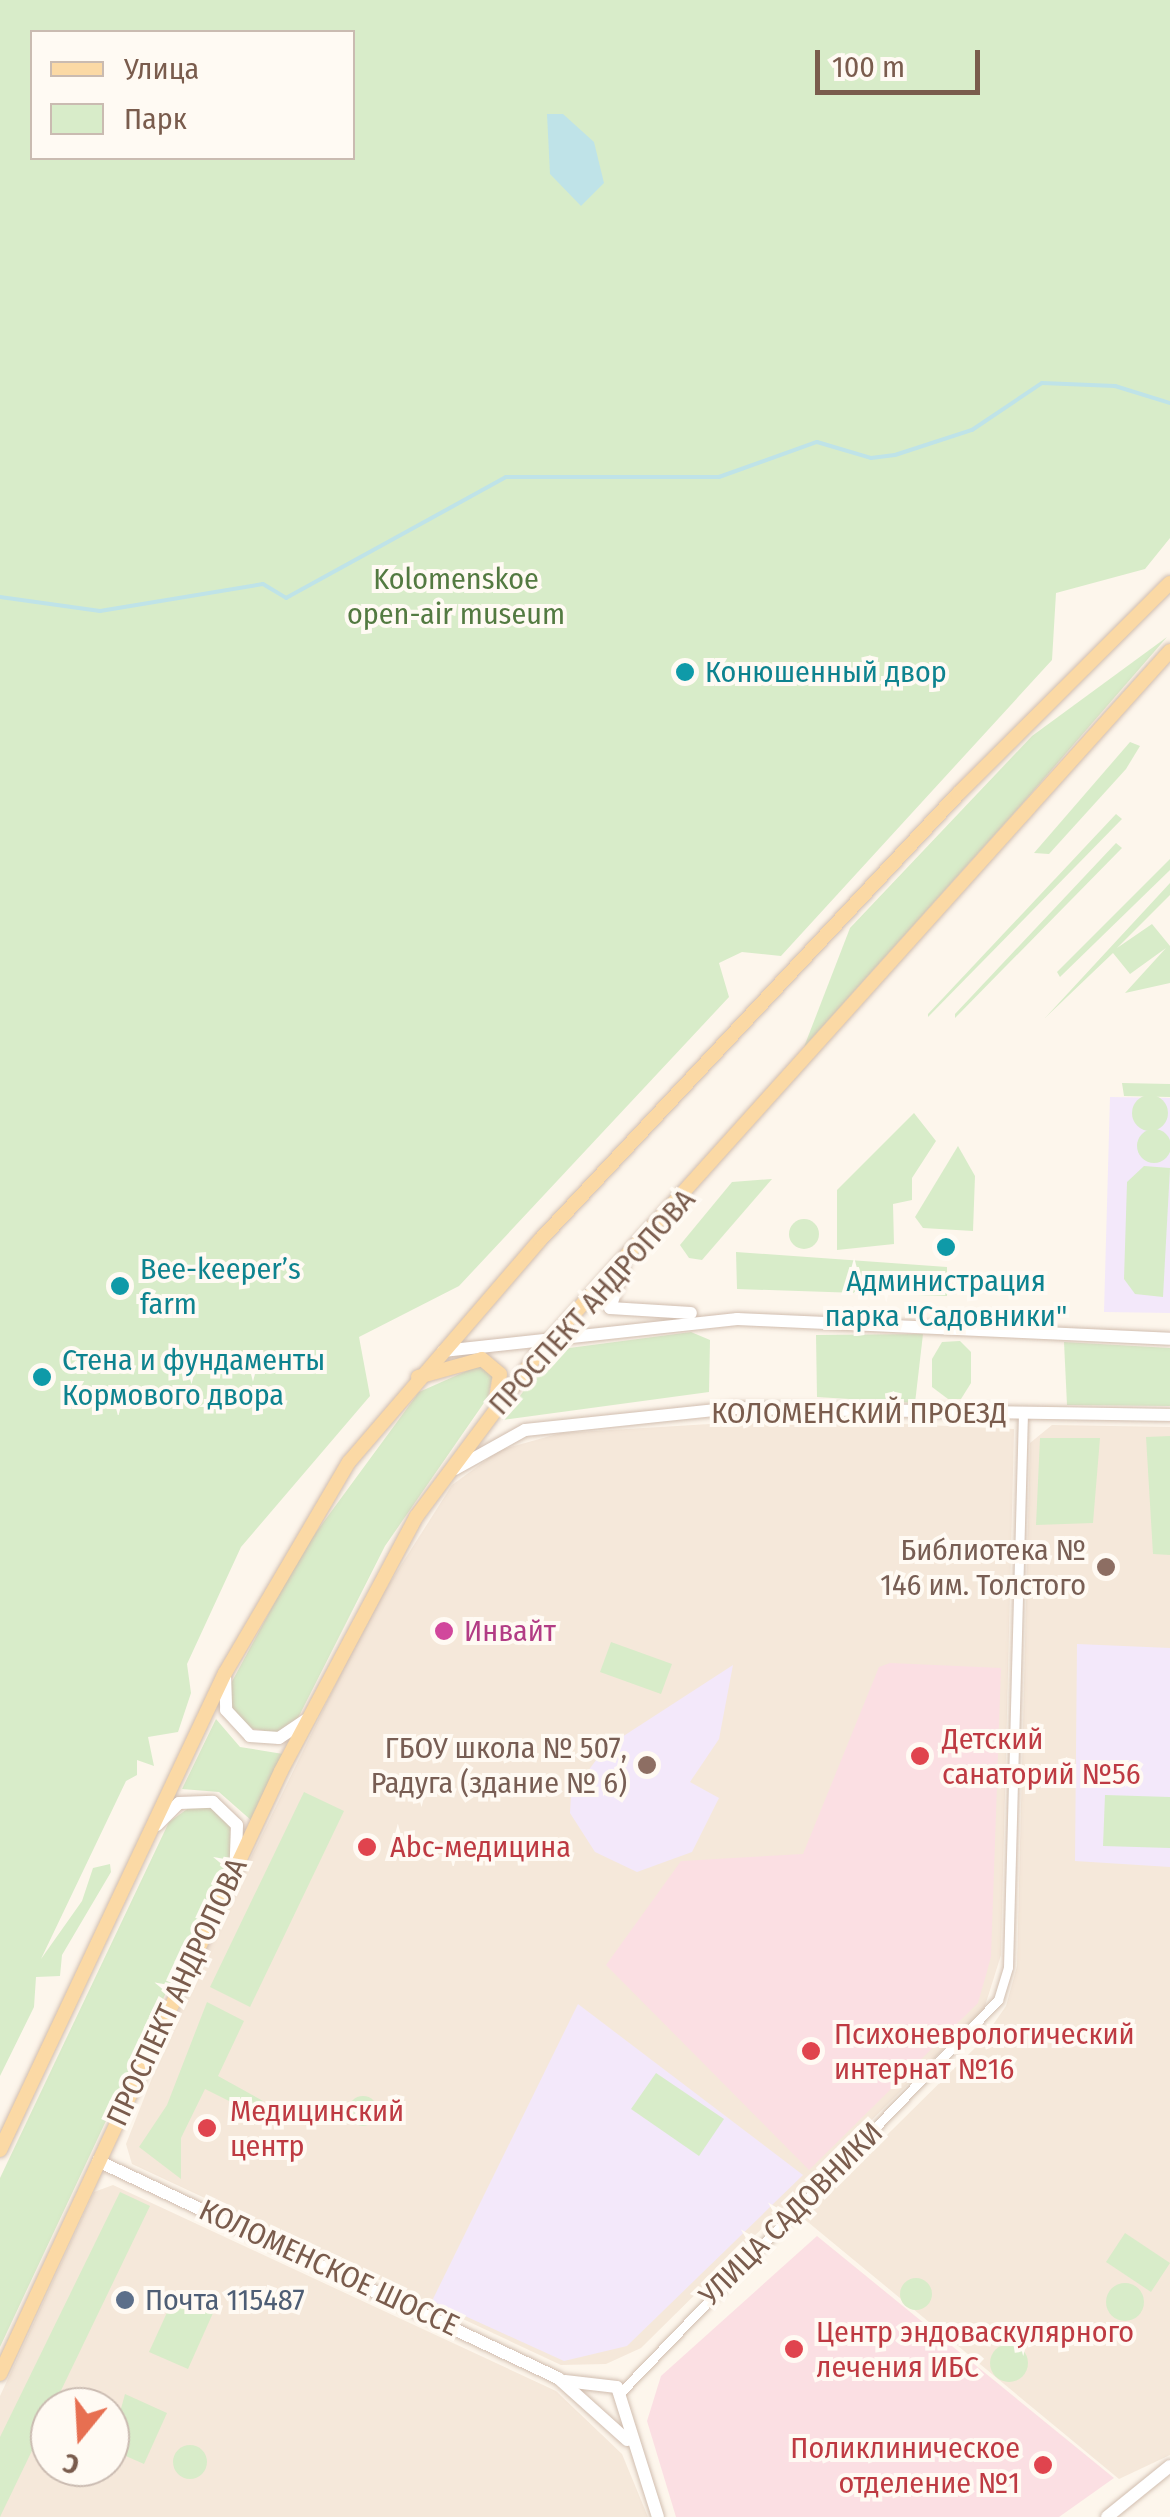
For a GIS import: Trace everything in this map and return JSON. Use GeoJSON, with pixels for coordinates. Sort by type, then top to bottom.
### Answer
{"type":"FeatureCollection","features":[{"type":"Feature","properties":{"kind":"main road"},"geometry":{"type":"LineString","coordinates":[[0,2150],[224,1673],[292,1550],[414,1380],[958,794],[1170,583]]}},
{"type":"Feature","properties":{"kind":"main road","name":"ПРОСПЕКТ АНДРОПОВА"},"geometry":{"type":"LineString","coordinates":[[0,2374],[234,1870],[311,1716],[443,1479],[490,1414],[556,1338],[1170,652]]}},
{"type":"Feature","properties":{"kind":"main road"},"geometry":{"type":"LineString","coordinates":[[624,1266],[610,1308],[701,1320],[1170,1340]]}},
{"type":"Feature","properties":{"kind":"main road"},"geometry":{"type":"LineString","coordinates":[[436,1354],[701,1320]]}},
{"type":"Feature","properties":{"kind":"main road"},"geometry":{"type":"LineString","coordinates":[[414,1380],[458,1362],[492,1362],[500,1382],[490,1414]]}},
{"type":"Feature","properties":{"kind":"main road","name":"КОЛОМЕНСКИЙ ПРОЕЗД"},"geometry":{"type":"LineString","coordinates":[[443,1479],[525,1430],[734,1408],[1170,1414]]}},
{"type":"Feature","properties":{"kind":"main road"},"geometry":{"type":"LineString","coordinates":[[224,1673],[226,1710],[250,1736],[279,1738],[311,1716]]}},
{"type":"Feature","properties":{"kind":"main road"},"geometry":{"type":"LineString","coordinates":[[146,1839],[174,1806],[209,1800],[238,1827],[234,1870]]}},
{"type":"Feature","properties":{"kind":"main road","name":"КОЛОМЕНСКОЕ ШОССЕ"},"geometry":{"type":"LineString","coordinates":[[98,2162],[558,2378],[594,2408]]}},
{"type":"Feature","properties":{"kind":"main road","name":"КОЛОМЕНСКОЕ ШОССЕ"},"geometry":{"type":"LineString","coordinates":[[558,2378],[603,2381]]}},
{"type":"Feature","properties":{"kind":"main road"},"geometry":{"type":"LineString","coordinates":[[594,2408],[603,2381],[620,2397],[627,2440],[658,2517]]}},
{"type":"Feature","properties":{"kind":"main road"},"geometry":{"type":"LineString","coordinates":[[594,2408],[620,2397]]}},
{"type":"Feature","properties":{"kind":"main road"},"geometry":{"type":"LineString","coordinates":[[594,2408],[627,2440]]}},
{"type":"Feature","properties":{"kind":"main road"},"geometry":{"type":"LineString","coordinates":[[1107,2517],[1170,2466]]}},
{"type":"Feature","properties":{"kind":"street","name":"УЛИЦА САДОВНИКИ"},"geometry":{"type":"LineString","coordinates":[[620,2397],[630,2373],[977,2031],[998,2000],[1008,1967],[1023,1414]]}},
{"type":"Feature","properties":{"kind":"street","name":"УЛИЦА САДОВНИКИ"},"geometry":{"type":"LineString","coordinates":[[603,2381],[630,2373]]}},
{"type":"Feature","properties":{"kind":"shaded area"},"geometry":{"type":"Polygon","coordinates":[[[1110,1097],[1170,1098],[1170,1313],[1104,1312],[1110,1097]]]}},
{"type":"Feature","properties":{"kind":"shaded area"},"geometry":{"type":"Polygon","coordinates":[[[795,1419],[1014,1429],[1001,1955],[984,2009],[641,2348],[606,2364],[561,2365],[132,2164],[126,2144],[189,1984],[370,1614],[452,1485],[500,1450],[561,1433],[795,1419]]]}},
{"type":"Feature","properties":{"kind":"shaded area"},"geometry":{"type":"Polygon","coordinates":[[[1052,1425],[1170,1427],[1170,2455],[1119,2479],[803,2218],[981,2042],[1006,2006],[1017,1966],[1030,1443],[1052,1425]]]}},
{"type":"Feature","properties":{"kind":"shaded area"},"geometry":{"type":"Polygon","coordinates":[[[1077,1644],[1170,1648],[1170,1867],[1075,1861],[1077,1644]]]}},
{"type":"Feature","properties":{"kind":"shaded area","name":"Психоневрологический интернат №16"},"geometry":{"type":"Polygon","coordinates":[[[890,1663],[1001,1668],[991,1957],[978,2003],[809,2170],[606,1965],[681,1861],[803,1854],[879,1667],[890,1663]]]}},
{"type":"Feature","properties":{"kind":"shaded area","name":"ГБОУ школа № 507, Радуга (здание № 6)"},"geometry":{"type":"Polygon","coordinates":[[[733,1665],[719,1739],[690,1782],[719,1798],[692,1852],[637,1872],[595,1852],[570,1813],[571,1794],[605,1748],[733,1665]]]}},
{"type":"Feature","properties":{"kind":"shaded area"},"geometry":{"type":"Polygon","coordinates":[[[578,2004],[803,2175],[627,2346],[564,2361],[432,2301],[578,2004]]]}},
{"type":"Feature","properties":{"kind":"shaded area"},"geometry":{"type":"Polygon","coordinates":[[[113,2185],[556,2391],[622,2454],[648,2517],[0,2517],[0,2396],[94,2192],[113,2185]]]}},
{"type":"Feature","properties":{"kind":"shaded area"},"geometry":{"type":"Polygon","coordinates":[[[817,2236],[1114,2478],[1059,2517],[676,2517],[647,2421],[661,2376],[817,2236]]]}},
{"type":"Feature","properties":{"kind":"green space","name":"Kolomenskoe open-air museum"},"geometry":{"type":"Polygon","coordinates":[[[0,0],[1170,0],[1170,538],[1145,569],[1056,593],[1052,660],[781,956],[742,952],[719,963],[729,997],[459,1286],[359,1337],[370,1396],[241,1547],[187,1664],[191,1693],[178,1732],[148,1737],[154,1766],[137,1760],[137,1775],[126,1781],[41,1959],[82,1901],[93,1868],[110,1864],[111,1872],[62,1955],[60,1976],[36,1977],[34,2007],[0,2076],[0,0]]]}},
{"type":"Feature","properties":{"kind":"green space"},"geometry":{"type":"Polygon","coordinates":[[[1167,637],[804,1047],[850,928],[1032,736],[1167,637]]]}},
{"type":"Feature","properties":{"kind":"green space"},"geometry":{"type":"Polygon","coordinates":[[[1130,742],[1140,746],[1126,769],[1049,854],[1034,853],[1130,742]]]}},
{"type":"Feature","properties":{"kind":"green space"},"geometry":{"type":"Polygon","coordinates":[[[1116,814],[1122,819],[928,1017],[928,1014],[1116,814]]]}},
{"type":"Feature","properties":{"kind":"green space"},"geometry":{"type":"Polygon","coordinates":[[[1116,843],[1122,848],[955,1018],[955,1014],[1116,843]]]}},
{"type":"Feature","properties":{"kind":"green space"},"geometry":{"type":"Polygon","coordinates":[[[1170,859],[1170,870],[1060,977],[1057,972],[1170,859]]]}},
{"type":"Feature","properties":{"kind":"green space"},"geometry":{"type":"Polygon","coordinates":[[[1170,883],[1170,895],[1117,948],[1152,924],[1170,946],[1170,983],[1125,993],[1166,948],[1130,974],[1113,953],[1045,1018],[1170,883]]]}},
{"type":"Feature","properties":{"kind":"green space"},"geometry":{"type":"Polygon","coordinates":[[[1122,1083],[1170,1084],[1170,1097],[1124,1096],[1122,1083]]]}},
{"type":"Feature","properties":{"kind":"green space"},"geometry":{"type":"Polygon","coordinates":[[[1150,1095],[1163,1100],[1168,1113],[1163,1126],[1150,1131],[1137,1126],[1132,1113],[1137,1100],[1150,1095]]]}},
{"type":"Feature","properties":{"kind":"green space"},"geometry":{"type":"Polygon","coordinates":[[[914,1113],[936,1141],[912,1178],[912,1200],[893,1204],[894,1244],[837,1250],[837,1190],[914,1113]]]}},
{"type":"Feature","properties":{"kind":"green space"},"geometry":{"type":"Polygon","coordinates":[[[1154,1129],[1166,1134],[1171,1146],[1166,1158],[1154,1163],[1142,1158],[1137,1146],[1142,1134],[1154,1129]]]}},
{"type":"Feature","properties":{"kind":"green space"},"geometry":{"type":"Polygon","coordinates":[[[958,1146],[975,1176],[973,1231],[923,1228],[915,1217],[958,1146]]]}},
{"type":"Feature","properties":{"kind":"green space"},"geometry":{"type":"Polygon","coordinates":[[[1144,1166],[1170,1168],[1163,1297],[1135,1294],[1124,1279],[1127,1182],[1144,1166]]]}},
{"type":"Feature","properties":{"kind":"green space"},"geometry":{"type":"Polygon","coordinates":[[[772,1179],[702,1260],[689,1258],[680,1245],[732,1182],[772,1179]]]}},
{"type":"Feature","properties":{"kind":"green space"},"geometry":{"type":"Polygon","coordinates":[[[804,1219],[815,1223],[819,1234],[815,1245],[804,1249],[793,1245],[789,1234],[793,1223],[804,1219]]]}},
{"type":"Feature","properties":{"kind":"green space"},"geometry":{"type":"Polygon","coordinates":[[[736,1252],[947,1267],[947,1296],[737,1289],[736,1252]]]}},
{"type":"Feature","properties":{"kind":"green space"},"geometry":{"type":"Polygon","coordinates":[[[691,1332],[710,1340],[709,1392],[502,1420],[554,1350],[691,1332]]]}},
{"type":"Feature","properties":{"kind":"green space"},"geometry":{"type":"Polygon","coordinates":[[[923,1334],[915,1403],[817,1397],[816,1335],[923,1334]]]}},
{"type":"Feature","properties":{"kind":"green space"},"geometry":{"type":"Polygon","coordinates":[[[960,1341],[971,1352],[971,1383],[961,1399],[948,1399],[932,1387],[932,1359],[942,1342],[960,1341]]]}},
{"type":"Feature","properties":{"kind":"green space"},"geometry":{"type":"Polygon","coordinates":[[[1064,1342],[1170,1348],[1170,1406],[1067,1405],[1064,1342]]]}},
{"type":"Feature","properties":{"kind":"green space"},"geometry":{"type":"Polygon","coordinates":[[[480,1365],[493,1373],[488,1397],[385,1546],[297,1720],[277,1733],[249,1728],[231,1709],[229,1687],[303,1550],[419,1392],[480,1365]]]}},
{"type":"Feature","properties":{"kind":"green space"},"geometry":{"type":"Polygon","coordinates":[[[1170,1436],[1170,1555],[1153,1554],[1146,1437],[1170,1436]]]}},
{"type":"Feature","properties":{"kind":"green space"},"geometry":{"type":"Polygon","coordinates":[[[1040,1438],[1100,1438],[1093,1523],[1036,1525],[1040,1438]]]}},
{"type":"Feature","properties":{"kind":"green space"},"geometry":{"type":"Polygon","coordinates":[[[611,1642],[672,1664],[661,1694],[600,1672],[611,1642]]]}},
{"type":"Feature","properties":{"kind":"green space"},"geometry":{"type":"Polygon","coordinates":[[[216,1719],[240,1747],[283,1754],[252,1821],[219,1792],[182,1789],[216,1719]]]}},
{"type":"Feature","properties":{"kind":"green space"},"geometry":{"type":"Polygon","coordinates":[[[304,1792],[344,1811],[250,2007],[210,1987],[304,1792]]]}},
{"type":"Feature","properties":{"kind":"green space"},"geometry":{"type":"Polygon","coordinates":[[[1105,1795],[1170,1797],[1170,1848],[1103,1846],[1105,1795]]]}},
{"type":"Feature","properties":{"kind":"green space"},"geometry":{"type":"Polygon","coordinates":[[[190,1807],[211,1808],[230,1826],[232,1852],[0,2347],[0,2178],[169,1822],[190,1807]]]}},
{"type":"Feature","properties":{"kind":"green space"},"geometry":{"type":"Polygon","coordinates":[[[207,2002],[244,2021],[218,2076],[263,2101],[253,2113],[205,2089],[181,2138],[181,2179],[139,2147],[167,2105],[207,2002]]]}},
{"type":"Feature","properties":{"kind":"green space"},"geometry":{"type":"Polygon","coordinates":[[[656,2073],[724,2119],[699,2156],[631,2109],[656,2073]]]}},
{"type":"Feature","properties":{"kind":"green space"},"geometry":{"type":"Polygon","coordinates":[[[363,2096],[377,2105],[378,2111],[369,2125],[363,2126],[349,2117],[348,2111],[357,2097],[363,2096]]]}},
{"type":"Feature","properties":{"kind":"green space"},"geometry":{"type":"Polygon","coordinates":[[[120,2192],[150,2206],[63,2387],[30,2387],[30,2455],[0,2517],[0,2437],[120,2192]]]}},
{"type":"Feature","properties":{"kind":"green space"},"geometry":{"type":"Polygon","coordinates":[[[1125,2233],[1170,2263],[1151,2292],[1106,2262],[1125,2233]]]}},
{"type":"Feature","properties":{"kind":"green space"},"geometry":{"type":"Polygon","coordinates":[[[916,2278],[928,2282],[932,2294],[928,2306],[916,2310],[904,2306],[900,2294],[904,2282],[916,2278]]]}},
{"type":"Feature","properties":{"kind":"green space"},"geometry":{"type":"Polygon","coordinates":[[[1125,2283],[1138,2289],[1144,2302],[1138,2315],[1125,2321],[1112,2315],[1106,2302],[1112,2289],[1125,2283]]]}},
{"type":"Feature","properties":{"kind":"green space"},"geometry":{"type":"Polygon","coordinates":[[[175,2295],[213,2313],[188,2369],[149,2352],[175,2295]]]}},
{"type":"Feature","properties":{"kind":"green space"},"geometry":{"type":"Polygon","coordinates":[[[1009,2344],[1022,2350],[1028,2363],[1022,2376],[1009,2382],[996,2376],[990,2363],[996,2350],[1009,2344]]]}},
{"type":"Feature","properties":{"kind":"green space"},"geometry":{"type":"Polygon","coordinates":[[[130,2396],[167,2413],[144,2464],[130,2458],[130,2396]]]}},
{"type":"Feature","properties":{"kind":"green space"},"geometry":{"type":"Polygon","coordinates":[[[190,2445],[202,2450],[207,2462],[202,2474],[190,2479],[178,2474],[173,2462],[178,2450],[190,2445]]]}},
{"type":"Feature","properties":{"kind":"water"},"geometry":{"type":"Polygon","coordinates":[[[547,114],[563,114],[594,142],[604,183],[581,206],[550,174],[547,114]]]}},
{"type":"Feature","properties":{"kind":"waterway"},"geometry":{"type":"LineString","coordinates":[[0,597],[100,611],[263,584],[286,598],[506,477],[719,477],[817,442],[871,458],[895,455],[972,430],[1042,383],[1115,386],[1170,403]]}},
{"type":"Feature","properties":{"kind":"place","name":"Конюшенный двор"},"geometry":{"type":"Point","coordinates":[685,672]}},
{"type":"Feature","properties":{"kind":"place","name":"Администрация парка \"Садовники\""},"geometry":{"type":"Point","coordinates":[946,1247]}},
{"type":"Feature","properties":{"kind":"place","name":"Bee-keeper’s farm"},"geometry":{"type":"Point","coordinates":[120,1286]}},
{"type":"Feature","properties":{"kind":"place","name":"Стена и фундаменты Кормового двора"},"geometry":{"type":"Point","coordinates":[42,1377]}},
{"type":"Feature","properties":{"kind":"place","name":"Библиотека № 146 им. Толстого"},"geometry":{"type":"Point","coordinates":[1106,1567]}},
{"type":"Feature","properties":{"kind":"place","name":"Инвайт"},"geometry":{"type":"Point","coordinates":[444,1631]}},
{"type":"Feature","properties":{"kind":"place","name":"Детский санаторий №56"},"geometry":{"type":"Point","coordinates":[920,1756]}},
{"type":"Feature","properties":{"kind":"place","name":"ГБОУ школа № 507, Радуга (здание № 6)"},"geometry":{"type":"Point","coordinates":[647,1765]}},
{"type":"Feature","properties":{"kind":"place","name":"Abc-медицина"},"geometry":{"type":"Point","coordinates":[367,1847]}},
{"type":"Feature","properties":{"kind":"place","name":"Психоневрологический интернат №16"},"geometry":{"type":"Point","coordinates":[811,2051]}},
{"type":"Feature","properties":{"kind":"place","name":"Медицинский центр"},"geometry":{"type":"Point","coordinates":[207,2128]}},
{"type":"Feature","properties":{"kind":"place","name":"Почта 115487"},"geometry":{"type":"Point","coordinates":[125,2300]}},
{"type":"Feature","properties":{"kind":"place","name":"Центр эндоваскулярного лечения ИБС"},"geometry":{"type":"Point","coordinates":[794,2349]}},
{"type":"Feature","properties":{"kind":"place","name":"Поликлиническое отделение №1"},"geometry":{"type":"Point","coordinates":[1043,2465]}}]}
